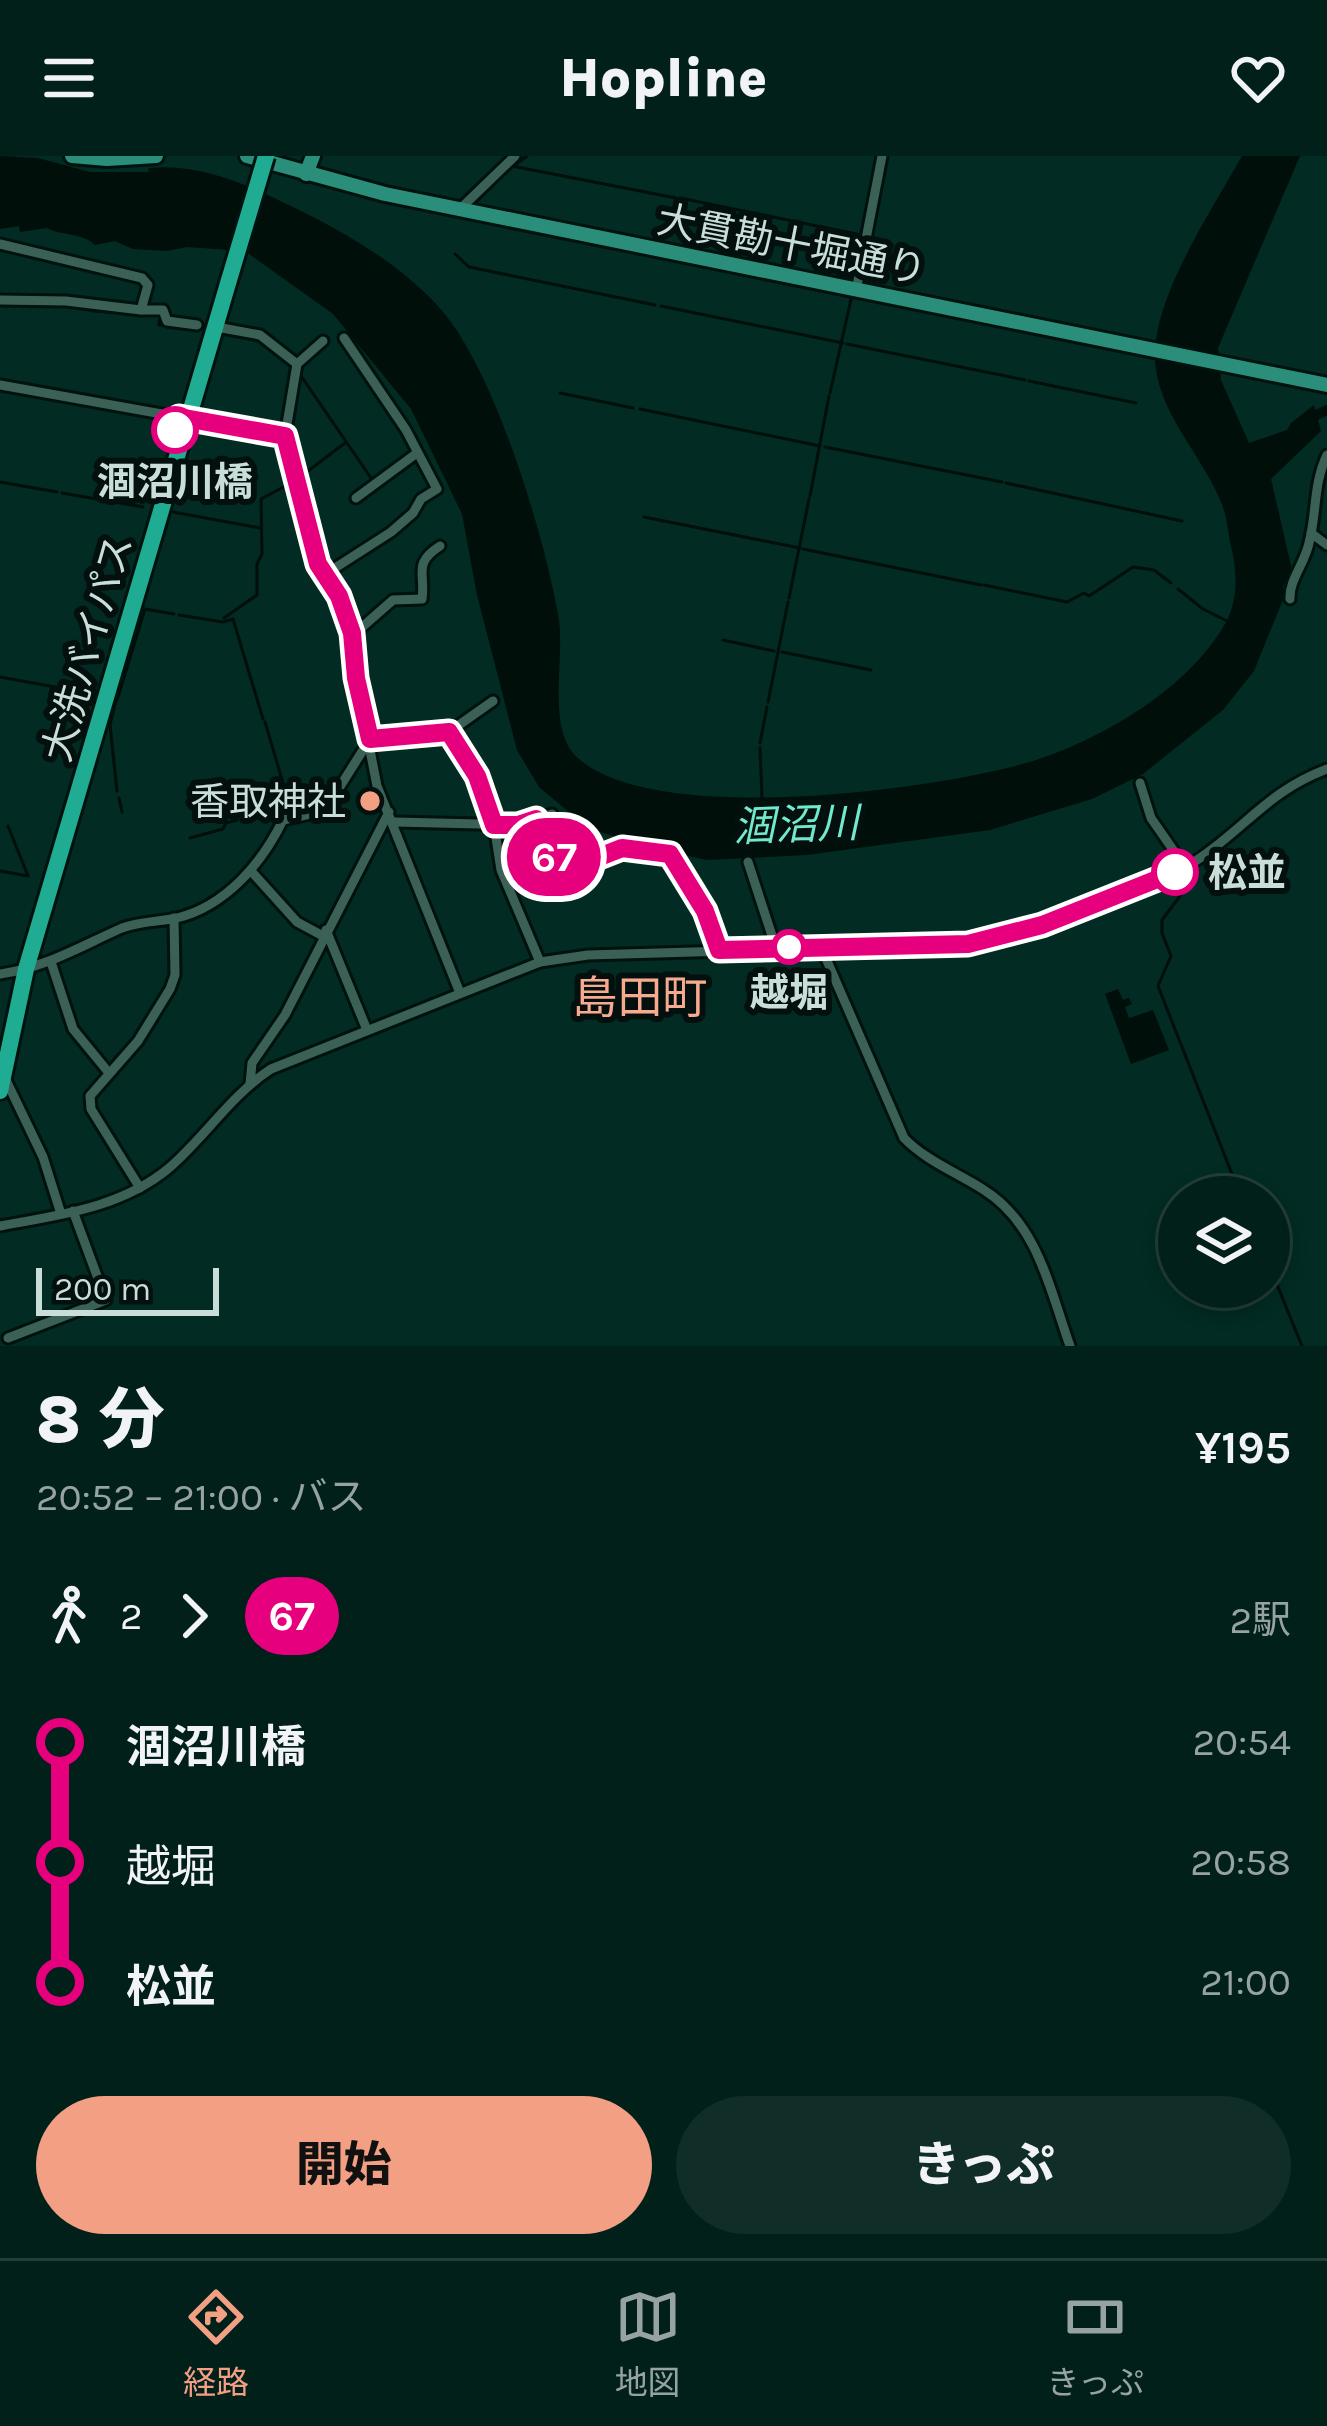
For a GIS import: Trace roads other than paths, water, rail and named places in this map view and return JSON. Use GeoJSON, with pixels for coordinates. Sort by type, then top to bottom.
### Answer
{"type":"FeatureCollection","features":[{"type":"Feature","properties":{"kind":"highway","name":"大洗バイパス"},"geometry":{"type":"LineString","coordinates":[[0,1035],[14,972],[261,156]]}},
{"type":"Feature","properties":{"kind":"highway","name":"大洗バイパス"},"geometry":{"type":"LineString","coordinates":[[1,1083],[14,972]]}},
{"type":"Feature","properties":{"kind":"main road"},"geometry":{"type":"LineString","coordinates":[[72,156],[107,160],[156,156]]}},
{"type":"Feature","properties":{"kind":"main road","name":"大貫勘十堀通り"},"geometry":{"type":"LineString","coordinates":[[247,156],[460,209],[1327,385]]}},
{"type":"Feature","properties":{"kind":"main road"},"geometry":{"type":"LineString","coordinates":[[306,174],[313,156]]}},
{"type":"Feature","properties":{"kind":"street"},"geometry":{"type":"LineString","coordinates":[[460,209],[515,156]]}},
{"type":"Feature","properties":{"kind":"street"},"geometry":{"type":"LineString","coordinates":[[856,291],[882,156]]}},
{"type":"Feature","properties":{"kind":"street"},"geometry":{"type":"LineString","coordinates":[[0,244],[142,278],[148,285],[141,310]]}},
{"type":"Feature","properties":{"kind":"street"},"geometry":{"type":"LineString","coordinates":[[0,300],[164,310],[167,322],[197,325]]}},
{"type":"Feature","properties":{"kind":"street"},"geometry":{"type":"LineString","coordinates":[[222,328],[260,334],[297,364]]}},
{"type":"Feature","properties":{"kind":"street"},"geometry":{"type":"LineString","coordinates":[[324,575],[391,532],[437,486],[344,338]]}},
{"type":"Feature","properties":{"kind":"street"},"geometry":{"type":"LineString","coordinates":[[323,341],[297,364],[285,436],[312,546],[339,596],[352,635],[377,786],[460,993]]}},
{"type":"Feature","properties":{"kind":"street"},"geometry":{"type":"LineString","coordinates":[[0,385],[181,424],[285,436]]}},
{"type":"Feature","properties":{"kind":"street"},"geometry":{"type":"LineString","coordinates":[[356,498],[417,453]]}},
{"type":"Feature","properties":{"kind":"street"},"geometry":{"type":"LineString","coordinates":[[1290,599],[1289,588],[1311,533],[1317,483],[1327,455]]}},
{"type":"Feature","properties":{"kind":"street"},"geometry":{"type":"LineString","coordinates":[[1311,533],[1327,545]]}},
{"type":"Feature","properties":{"kind":"street"},"geometry":{"type":"LineString","coordinates":[[352,635],[393,601],[422,598],[420,571],[428,555],[440,546]]}},
{"type":"Feature","properties":{"kind":"street"},"geometry":{"type":"LineString","coordinates":[[370,739],[449,732],[494,701]]}},
{"type":"Feature","properties":{"kind":"street"},"geometry":{"type":"LineString","coordinates":[[449,732],[477,776],[494,825],[501,870],[540,962]]}},
{"type":"Feature","properties":{"kind":"street"},"geometry":{"type":"LineString","coordinates":[[14,972],[51,962],[137,922],[174,918],[220,897],[250,871],[272,844],[283,820],[319,812],[337,796],[370,739]]}},
{"type":"Feature","properties":{"kind":"street"},"geometry":{"type":"LineString","coordinates":[[0,1226],[67,1213],[140,1188],[170,1166],[250,1084],[282,1064],[540,962],[573,956],[948,945],[1006,936],[1185,868],[1276,793],[1327,769]]}},
{"type":"Feature","properties":{"kind":"street"},"geometry":{"type":"LineString","coordinates":[[1140,783],[1151,818],[1185,868]]}},
{"type":"Feature","properties":{"kind":"street"},"geometry":{"type":"LineString","coordinates":[[392,817],[518,825],[552,814]]}},
{"type":"Feature","properties":{"kind":"street"},"geometry":{"type":"LineString","coordinates":[[250,1084],[252,1063],[285,1015],[324,933],[392,817]]}},
{"type":"Feature","properties":{"kind":"street"},"geometry":{"type":"LineString","coordinates":[[536,819],[564,873],[622,848],[670,854],[705,911],[719,950]]}},
{"type":"Feature","properties":{"kind":"street"},"geometry":{"type":"LineString","coordinates":[[748,862],[776,948]]}},
{"type":"Feature","properties":{"kind":"street"},"geometry":{"type":"LineString","coordinates":[[250,871],[297,922],[324,933],[367,1030]]}},
{"type":"Feature","properties":{"kind":"street"},"geometry":{"type":"LineString","coordinates":[[140,1188],[92,1109],[91,1092],[139,1041],[170,989],[175,975],[174,918]]}},
{"type":"Feature","properties":{"kind":"street"},"geometry":{"type":"LineString","coordinates":[[821,946],[904,1138],[1012,1213],[1037,1253],[1070,1346]]}},
{"type":"Feature","properties":{"kind":"street"},"geometry":{"type":"LineString","coordinates":[[51,962],[73,1029],[109,1073]]}},
{"type":"Feature","properties":{"kind":"street"},"geometry":{"type":"LineString","coordinates":[[1,1083],[43,1157],[106,1300],[8,1338]]}},
{"type":"Feature","properties":{"kind":"water","name":"涸沼川"},"geometry":{"type":"Polygon","coordinates":[[[0,156],[38,158],[90,172],[148,172],[149,168],[168,167],[223,177],[331,227],[387,261],[421,289],[457,331],[477,366],[528,495],[558,614],[559,706],[565,740],[573,753],[609,777],[662,791],[727,797],[870,791],[996,771],[1092,737],[1144,707],[1190,669],[1225,624],[1233,605],[1235,575],[1223,507],[1159,385],[1156,340],[1169,294],[1191,245],[1242,156],[1300,156],[1218,348],[1221,380],[1249,443],[1287,430],[1314,405],[1321,431],[1271,479],[1292,570],[1283,586],[1284,597],[1254,671],[1223,710],[1143,774],[1092,799],[990,830],[807,855],[707,860],[588,828],[539,787],[517,750],[477,595],[462,514],[411,409],[333,314],[245,251],[133,249],[115,241],[95,245],[47,228],[0,229],[0,156]]]}},
{"type":"Feature","properties":{"kind":"water"},"geometry":{"type":"Polygon","coordinates":[[[1118,989],[1123,1000],[1129,998],[1132,1004],[1125,1007],[1129,1018],[1153,1010],[1169,1050],[1131,1064],[1105,994],[1118,989]]]}},
{"type":"Feature","properties":{"kind":"waterway"},"geometry":{"type":"LineString","coordinates":[[501,175],[527,156]]}},
{"type":"Feature","properties":{"kind":"waterway"},"geometry":{"type":"LineString","coordinates":[[512,166],[676,198]]}},
{"type":"Feature","properties":{"kind":"waterway"},"geometry":{"type":"LineString","coordinates":[[680,198],[861,235]]}},
{"type":"Feature","properties":{"kind":"waterway"},"geometry":{"type":"LineString","coordinates":[[479,220],[664,258]]}},
{"type":"Feature","properties":{"kind":"waterway"},"geometry":{"type":"LineString","coordinates":[[455,254],[469,267],[655,305]]}},
{"type":"Feature","properties":{"kind":"waterway"},"geometry":{"type":"LineString","coordinates":[[670,259],[710,267]]}},
{"type":"Feature","properties":{"kind":"waterway"},"geometry":{"type":"LineString","coordinates":[[830,393],[852,295]]}},
{"type":"Feature","properties":{"kind":"waterway"},"geometry":{"type":"LineString","coordinates":[[26,305],[58,305]]}},
{"type":"Feature","properties":{"kind":"waterway"},"geometry":{"type":"LineString","coordinates":[[74,306],[89,310]]}},
{"type":"Feature","properties":{"kind":"waterway"},"geometry":{"type":"LineString","coordinates":[[661,306],[843,343]]}},
{"type":"Feature","properties":{"kind":"waterway"},"geometry":{"type":"LineString","coordinates":[[94,311],[141,314]]}},
{"type":"Feature","properties":{"kind":"waterway"},"geometry":{"type":"LineString","coordinates":[[160,316],[159,325],[171,326]]}},
{"type":"Feature","properties":{"kind":"waterway"},"geometry":{"type":"LineString","coordinates":[[847,344],[1025,380]]}},
{"type":"Feature","properties":{"kind":"waterway"},"geometry":{"type":"LineString","coordinates":[[299,373],[371,478]]}},
{"type":"Feature","properties":{"kind":"waterway"},"geometry":{"type":"LineString","coordinates":[[1029,381],[1136,403]]}},
{"type":"Feature","properties":{"kind":"waterway"},"geometry":{"type":"LineString","coordinates":[[560,393],[633,408]]}},
{"type":"Feature","properties":{"kind":"waterway"},"geometry":{"type":"LineString","coordinates":[[810,496],[829,396]]}},
{"type":"Feature","properties":{"kind":"waterway"},"geometry":{"type":"LineString","coordinates":[[640,409],[820,446]]}},
{"type":"Feature","properties":{"kind":"waterway"},"geometry":{"type":"LineString","coordinates":[[1304,421],[1327,410]]}},
{"type":"Feature","properties":{"kind":"waterway"},"geometry":{"type":"LineString","coordinates":[[300,477],[345,443]]}},
{"type":"Feature","properties":{"kind":"waterway"},"geometry":{"type":"LineString","coordinates":[[825,447],[1002,482]]}},
{"type":"Feature","properties":{"kind":"waterway"},"geometry":{"type":"LineString","coordinates":[[0,482],[57,492]]}},
{"type":"Feature","properties":{"kind":"waterway"},"geometry":{"type":"LineString","coordinates":[[224,618],[257,595],[261,499],[291,483]]}},
{"type":"Feature","properties":{"kind":"waterway"},"geometry":{"type":"LineString","coordinates":[[1006,483],[1182,521]]}},
{"type":"Feature","properties":{"kind":"waterway"},"geometry":{"type":"LineString","coordinates":[[62,493],[143,507]]}},
{"type":"Feature","properties":{"kind":"waterway"},"geometry":{"type":"LineString","coordinates":[[789,598],[809,499]]}},
{"type":"Feature","properties":{"kind":"waterway"},"geometry":{"type":"LineString","coordinates":[[173,512],[260,528]]}},
{"type":"Feature","properties":{"kind":"waterway"},"geometry":{"type":"LineString","coordinates":[[644,517],[800,548]]}},
{"type":"Feature","properties":{"kind":"waterway"},"geometry":{"type":"LineString","coordinates":[[803,549],[981,585]]}},
{"type":"Feature","properties":{"kind":"waterway"},"geometry":{"type":"LineString","coordinates":[[984,585],[1067,602],[1084,593],[1089,596],[1133,567],[1154,570],[1171,583]]}},
{"type":"Feature","properties":{"kind":"waterway"},"geometry":{"type":"LineString","coordinates":[[1178,589],[1227,621]]}},
{"type":"Feature","properties":{"kind":"waterway"},"geometry":{"type":"LineString","coordinates":[[768,702],[788,602]]}},
{"type":"Feature","properties":{"kind":"waterway"},"geometry":{"type":"LineString","coordinates":[[117,700],[145,609],[174,614]]}},
{"type":"Feature","properties":{"kind":"waterway"},"geometry":{"type":"LineString","coordinates":[[179,615],[223,622],[233,619],[263,719]]}},
{"type":"Feature","properties":{"kind":"waterway"},"geometry":{"type":"LineString","coordinates":[[723,640],[774,651]]}},
{"type":"Feature","properties":{"kind":"waterway"},"geometry":{"type":"LineString","coordinates":[[782,652],[871,670]]}},
{"type":"Feature","properties":{"kind":"waterway"},"geometry":{"type":"LineString","coordinates":[[0,677],[88,693]]}},
{"type":"Feature","properties":{"kind":"waterway"},"geometry":{"type":"LineString","coordinates":[[116,700],[110,725],[117,791]]}},
{"type":"Feature","properties":{"kind":"waterway"},"geometry":{"type":"LineString","coordinates":[[760,743],[767,707]]}},
{"type":"Feature","properties":{"kind":"waterway"},"geometry":{"type":"LineString","coordinates":[[241,818],[288,800],[265,722]]}},
{"type":"Feature","properties":{"kind":"waterway","name":"涸沼川"},"geometry":{"type":"LineString","coordinates":[[760,748],[762,798]]}},
{"type":"Feature","properties":{"kind":"waterway"},"geometry":{"type":"LineString","coordinates":[[119,798],[122,812]]}},
{"type":"Feature","properties":{"kind":"waterway"},"geometry":{"type":"LineString","coordinates":[[1143,806],[1150,825]]}},
{"type":"Feature","properties":{"kind":"waterway"},"geometry":{"type":"LineString","coordinates":[[190,838],[237,820]]}},
{"type":"Feature","properties":{"kind":"waterway"},"geometry":{"type":"LineString","coordinates":[[0,871],[28,876],[8,826]]}},
{"type":"Feature","properties":{"kind":"waterway"},"geometry":{"type":"LineString","coordinates":[[1169,852],[1183,879],[1180,896],[1162,920],[1171,956],[1158,986],[1233,1176]]}},
{"type":"Feature","properties":{"kind":"waterway"},"geometry":{"type":"LineString","coordinates":[[1287,1308],[1302,1346]]}},
{"type":"Feature","properties":{"kind":"place","name":"涸沼川橋"},"geometry":{"type":"Point","coordinates":[175,430]}},
{"type":"Feature","properties":{"kind":"place","name":"香取神社"},"geometry":{"type":"Point","coordinates":[370,801]}},
{"type":"Feature","properties":{"kind":"place","name":"松並"},"geometry":{"type":"Point","coordinates":[1175,872]}},
{"type":"Feature","properties":{"kind":"place","name":"越堀"},"geometry":{"type":"Point","coordinates":[789,947]}},
{"type":"Feature","properties":{"kind":"district","name":"島田町"},"geometry":{"type":"Point","coordinates":[640,997]}}]}
